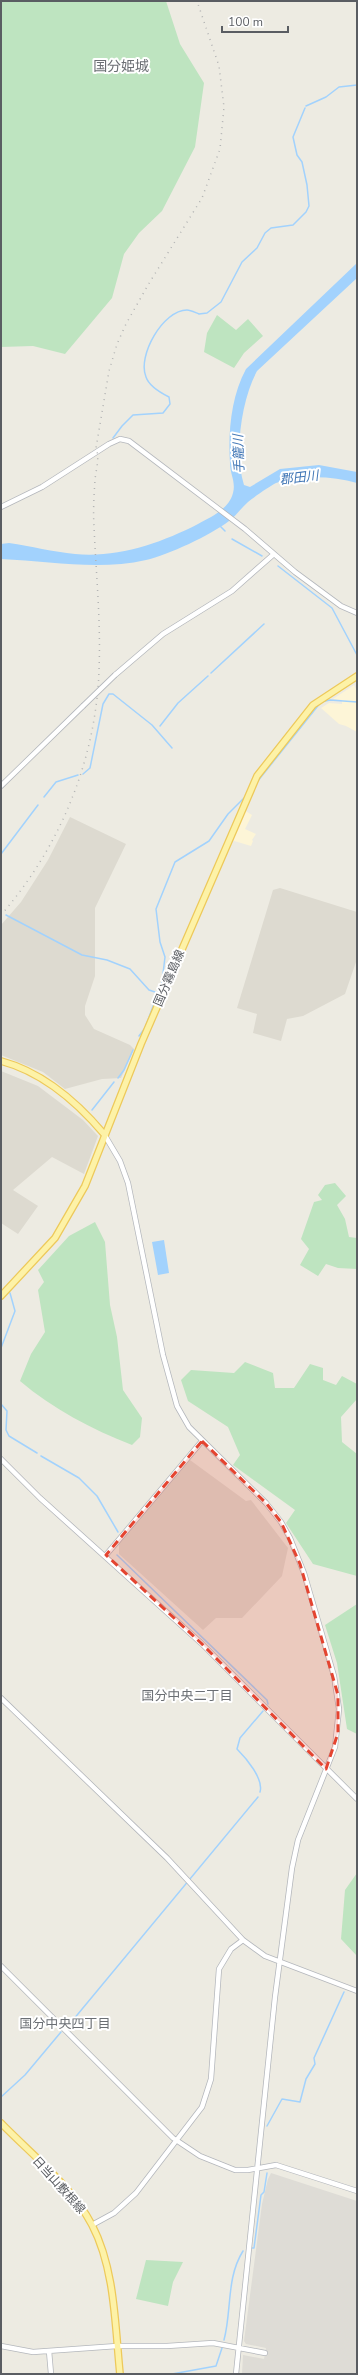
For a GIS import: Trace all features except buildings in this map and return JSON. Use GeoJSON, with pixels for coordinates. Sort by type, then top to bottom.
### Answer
{"type":"FeatureCollection","features":[{"type":"Feature","properties":{"kind":"main road","name":"国分霧島線"},"geometry":{"type":"LineString","coordinates":[[1,1296],[61,1230],[85,1186],[104,1134],[248,792],[268,761],[313,705],[355,677]]}},
{"type":"Feature","properties":{"kind":"main road"},"geometry":{"type":"LineString","coordinates":[[1,1061],[42,1078],[60,1092],[104,1134]]}},
{"type":"Feature","properties":{"kind":"main road","name":"日当山敷根線"},"geometry":{"type":"LineString","coordinates":[[1,2123],[71,2194],[92,2226],[108,2273],[120,2374]]}},
{"type":"Feature","properties":{"kind":"street"},"geometry":{"type":"LineString","coordinates":[[1,507],[42,487],[83,459],[120,440],[129,442],[241,525],[274,554],[341,606],[357,613]]}},
{"type":"Feature","properties":{"kind":"street"},"geometry":{"type":"LineString","coordinates":[[1,786],[115,675],[162,634],[232,591],[274,554]]}},
{"type":"Feature","properties":{"kind":"street"},"geometry":{"type":"LineString","coordinates":[[104,1134],[120,1161],[128,1183],[171,1392],[189,1428],[266,1503],[281,1522],[296,1551],[323,1638],[338,1695],[338,1733],[295,1852],[280,1961],[256,2169],[236,2374]]}},
{"type":"Feature","properties":{"kind":"street"},"geometry":{"type":"LineString","coordinates":[[106,1555],[202,1441]]}},
{"type":"Feature","properties":{"kind":"street"},"geometry":{"type":"LineString","coordinates":[[1,1458],[40,1498],[106,1555],[201,1643],[357,1799]]}},
{"type":"Feature","properties":{"kind":"street"},"geometry":{"type":"LineString","coordinates":[[1,1698],[188,1881],[243,1940],[266,1956],[357,1991]]}},
{"type":"Feature","properties":{"kind":"street"},"geometry":{"type":"LineString","coordinates":[[92,2226],[126,2204],[197,2116],[207,2095],[211,2079],[219,1969],[231,1949],[243,1940]]}},
{"type":"Feature","properties":{"kind":"street"},"geometry":{"type":"LineString","coordinates":[[1,1966],[177,2141],[200,2156],[235,2170],[256,2169],[276,2165],[285,2167],[357,2191]]}},
{"type":"Feature","properties":{"kind":"street"},"geometry":{"type":"LineString","coordinates":[[1,2346],[24,2352],[117,2346],[167,2346],[213,2343],[265,2353]]}},
{"type":"Feature","properties":{"kind":"street"},"geometry":{"type":"LineString","coordinates":[[50,2351],[52,2374]]}},
{"type":"Feature","properties":{"kind":"highlighted area"},"geometry":{"type":"Polygon","coordinates":[[[202,1441],[266,1503],[281,1522],[300,1564],[338,1695],[338,1733],[326,1769],[201,1643],[106,1555],[202,1441]]]}},
{"type":"Feature","properties":{"kind":"shaded area"},"geometry":{"type":"Polygon","coordinates":[[[354,685],[357,691],[357,732],[339,724],[321,708],[329,703],[342,704],[342,700],[333,699],[354,685]]]}},
{"type":"Feature","properties":{"kind":"shaded area"},"geometry":{"type":"Polygon","coordinates":[[[244,810],[252,815],[245,829],[256,834],[252,840],[251,846],[231,840],[244,810]]]}},
{"type":"Feature","properties":{"kind":"shaded area"},"geometry":{"type":"Polygon","coordinates":[[[70,817],[126,844],[95,908],[95,976],[85,1006],[85,1015],[94,1029],[130,1045],[134,1049],[121,1078],[102,1079],[65,1089],[43,1072],[1,1055],[1,925],[21,902],[48,860],[70,817]]]}},
{"type":"Feature","properties":{"kind":"shaded area"},"geometry":{"type":"Polygon","coordinates":[[[280,888],[357,912],[357,959],[345,994],[303,1016],[287,1019],[281,1041],[253,1033],[257,1014],[237,1008],[273,890],[280,888]]]}},
{"type":"Feature","properties":{"kind":"shaded area"},"geometry":{"type":"Polygon","coordinates":[[[1,1071],[38,1086],[83,1120],[98,1136],[84,1174],[52,1157],[13,1190],[38,1206],[18,1234],[1,1223],[1,1071]]]}},
{"type":"Feature","properties":{"kind":"shaded area"},"geometry":{"type":"Polygon","coordinates":[[[190,1460],[246,1501],[251,1500],[288,1548],[282,1576],[242,1618],[216,1618],[203,1630],[119,1554],[119,1543],[190,1460]]]}},
{"type":"Feature","properties":{"kind":"shaded area"},"geometry":{"type":"Polygon","coordinates":[[[271,2173],[357,2201],[357,2374],[242,2374],[243,2355],[264,2359],[266,2348],[246,2344],[244,2341],[262,2204],[268,2179],[271,2173]]]}},
{"type":"Feature","properties":{"kind":"green space"},"geometry":{"type":"Polygon","coordinates":[[[1,1],[166,1],[180,44],[204,83],[195,147],[162,211],[139,233],[124,254],[112,298],[65,354],[33,346],[1,347],[1,1]]]}},
{"type":"Feature","properties":{"kind":"green space"},"geometry":{"type":"Polygon","coordinates":[[[217,315],[236,330],[248,319],[263,336],[244,353],[234,368],[204,352],[207,333],[217,315]]]}},
{"type":"Feature","properties":{"kind":"green space"},"geometry":{"type":"Polygon","coordinates":[[[335,1183],[346,1196],[337,1205],[345,1219],[349,1237],[357,1238],[357,1269],[338,1268],[326,1264],[318,1276],[300,1265],[309,1249],[301,1239],[314,1202],[322,1200],[318,1195],[325,1185],[335,1183]]]}},
{"type":"Feature","properties":{"kind":"green space"},"geometry":{"type":"Polygon","coordinates":[[[95,1222],[105,1242],[110,1305],[117,1337],[123,1390],[142,1418],[140,1437],[132,1445],[73,1418],[46,1401],[20,1381],[31,1354],[45,1332],[38,1290],[44,1282],[38,1270],[69,1236],[95,1222]]]}},
{"type":"Feature","properties":{"kind":"green space"},"geometry":{"type":"Polygon","coordinates":[[[245,1362],[273,1373],[275,1388],[294,1388],[310,1364],[323,1368],[323,1380],[336,1385],[342,1376],[357,1384],[357,1399],[341,1417],[342,1442],[357,1454],[357,1576],[313,1564],[286,1523],[295,1510],[233,1465],[240,1455],[228,1427],[188,1401],[181,1380],[191,1370],[234,1373],[245,1362]]]}},
{"type":"Feature","properties":{"kind":"green space"},"geometry":{"type":"Polygon","coordinates":[[[357,1604],[357,1734],[347,1729],[337,1663],[325,1625],[357,1604]]]}},
{"type":"Feature","properties":{"kind":"green space"},"geometry":{"type":"Polygon","coordinates":[[[357,1873],[357,1956],[341,1939],[345,1890],[357,1873]]]}},
{"type":"Feature","properties":{"kind":"green space"},"geometry":{"type":"Polygon","coordinates":[[[146,2260],[183,2262],[173,2282],[168,2306],[136,2299],[146,2260]]]}},
{"type":"Feature","properties":{"kind":"water"},"geometry":{"type":"Polygon","coordinates":[[[357,263],[357,278],[257,371],[251,383],[243,412],[240,458],[244,485],[250,487],[280,469],[319,465],[357,472],[357,483],[316,477],[286,480],[276,483],[245,504],[232,519],[212,532],[177,549],[146,560],[110,565],[92,565],[1,559],[1,544],[9,543],[58,552],[91,555],[107,554],[139,548],[184,531],[224,508],[231,499],[234,489],[230,463],[230,427],[237,391],[246,369],[357,263]]]}},
{"type":"Feature","properties":{"kind":"water"},"geometry":{"type":"Polygon","coordinates":[[[164,1240],[169,1273],[158,1275],[152,1242],[164,1240]]]}},
{"type":"Feature","properties":{"kind":"waterway"},"geometry":{"type":"LineString","coordinates":[[306,106],[326,97],[339,87],[357,85]]}},
{"type":"Feature","properties":{"kind":"waterway"},"geometry":{"type":"LineString","coordinates":[[113,438],[133,415],[163,413],[170,404],[169,397],[152,386],[146,377],[144,368],[145,358],[149,347],[161,326],[178,312],[187,310],[199,314],[207,313],[221,302],[242,262],[257,248],[265,233],[271,228],[293,225],[306,212],[309,206],[307,185],[302,162],[297,155],[293,137],[305,108]]}},
{"type":"Feature","properties":{"kind":"waterway"},"geometry":{"type":"LineString","coordinates":[[220,526],[225,531]]}},
{"type":"Feature","properties":{"kind":"waterway"},"geometry":{"type":"LineString","coordinates":[[232,539],[262,556]]}},
{"type":"Feature","properties":{"kind":"waterway"},"geometry":{"type":"LineString","coordinates":[[278,566],[332,608],[357,655]]}},
{"type":"Feature","properties":{"kind":"waterway"},"geometry":{"type":"LineString","coordinates":[[211,673],[264,624]]}},
{"type":"Feature","properties":{"kind":"waterway"},"geometry":{"type":"LineString","coordinates":[[357,657],[357,673]]}},
{"type":"Feature","properties":{"kind":"waterway"},"geometry":{"type":"LineString","coordinates":[[160,726],[178,703],[208,676]]}},
{"type":"Feature","properties":{"kind":"waterway"},"geometry":{"type":"LineString","coordinates":[[83,774],[90,768],[103,704],[109,694],[113,694],[152,725],[172,748]]}},
{"type":"Feature","properties":{"kind":"waterway"},"geometry":{"type":"LineString","coordinates":[[257,782],[321,702],[330,700],[357,702]]}},
{"type":"Feature","properties":{"kind":"waterway"},"geometry":{"type":"LineString","coordinates":[[44,797],[56,782],[78,775]]}},
{"type":"Feature","properties":{"kind":"waterway"},"geometry":{"type":"LineString","coordinates":[[139,1036],[145,1028],[162,982],[165,957],[160,942],[156,909],[175,862],[209,841],[228,814],[245,797]]}},
{"type":"Feature","properties":{"kind":"waterway"},"geometry":{"type":"LineString","coordinates":[[1,854],[38,805]]}},
{"type":"Feature","properties":{"kind":"waterway"},"geometry":{"type":"LineString","coordinates":[[6,915],[82,955],[107,960],[130,969],[149,990],[158,993]]}},
{"type":"Feature","properties":{"kind":"waterway"},"geometry":{"type":"LineString","coordinates":[[118,1078],[124,1070],[133,1050]]}},
{"type":"Feature","properties":{"kind":"waterway"},"geometry":{"type":"LineString","coordinates":[[92,1110],[114,1082]]}},
{"type":"Feature","properties":{"kind":"waterway"},"geometry":{"type":"LineString","coordinates":[[1,1348],[15,1311],[10,1293]]}},
{"type":"Feature","properties":{"kind":"waterway"},"geometry":{"type":"LineString","coordinates":[[1,1404],[7,1411],[6,1430],[9,1436],[37,1453]]}},
{"type":"Feature","properties":{"kind":"waterway"},"geometry":{"type":"LineString","coordinates":[[41,1456],[79,1478],[97,1496],[118,1532]]}},
{"type":"Feature","properties":{"kind":"waterway"},"geometry":{"type":"LineString","coordinates":[[117,1555],[267,1700],[268,1704]]}},
{"type":"Feature","properties":{"kind":"waterway"},"geometry":{"type":"LineString","coordinates":[[260,1792],[261,1787],[257,1775],[237,1749],[240,1738],[263,1711]]}},
{"type":"Feature","properties":{"kind":"waterway"},"geometry":{"type":"LineString","coordinates":[[68,2026],[258,1797]]}},
{"type":"Feature","properties":{"kind":"waterway"},"geometry":{"type":"LineString","coordinates":[[267,2126],[282,2099],[300,2102],[306,2079],[315,2064],[314,2058],[344,1992]]}},
{"type":"Feature","properties":{"kind":"waterway"},"geometry":{"type":"LineString","coordinates":[[1,2097],[25,2075],[61,2032]]}},
{"type":"Feature","properties":{"kind":"waterway"},"geometry":{"type":"LineString","coordinates":[[252,2248],[254,2248],[261,2195],[264,2192],[267,2173]]}},
{"type":"Feature","properties":{"kind":"waterway"},"geometry":{"type":"LineString","coordinates":[[224,2340],[234,2272],[243,2251]]}},
{"type":"Feature","properties":{"kind":"waterway"},"geometry":{"type":"LineString","coordinates":[[172,2374],[216,2366],[222,2348]]}},
{"type":"Feature","properties":{"kind":"railway"},"geometry":{"type":"LineString","coordinates":[[1,915],[22,889],[41,861],[57,831],[71,801],[91,737],[99,670],[99,616],[94,515],[95,480],[98,460],[96,448],[109,371],[117,344],[126,324],[148,285],[202,198],[220,149],[224,107],[219,66],[197,1]]}},
{"type":"Feature","properties":{"kind":"district","name":"国分姫城"},"geometry":{"type":"Point","coordinates":[121,66]}},
{"type":"Feature","properties":{"kind":"district","name":"国分中央二丁目"},"geometry":{"type":"Point","coordinates":[187,1695]}},
{"type":"Feature","properties":{"kind":"district","name":"国分中央四丁目"},"geometry":{"type":"Point","coordinates":[65,2023]}},
{"type":"Feature","properties":{"kind":"water label","name":"手籠川"},"geometry":{"type":"Point","coordinates":[238,454]}},
{"type":"Feature","properties":{"kind":"water label","name":"郡田川"},"geometry":{"type":"Point","coordinates":[299,477]}}]}
